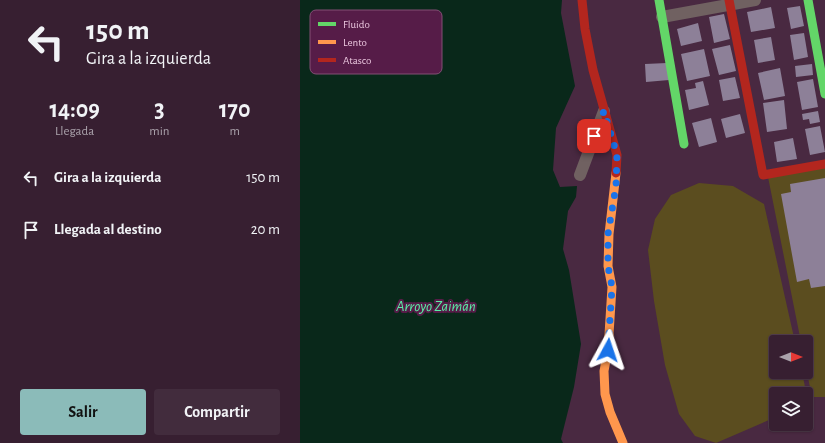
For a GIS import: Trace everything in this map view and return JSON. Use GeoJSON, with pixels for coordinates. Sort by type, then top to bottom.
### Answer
{"type":"FeatureCollection","features":[{"type":"Feature","properties":{"kind":"street"},"geometry":{"type":"LineString","coordinates":[[582,0],[585,29],[593,70],[617,155],[616,186],[608,234],[608,266],[612,287],[609,343],[604,372],[606,394],[610,412],[623,443]]}},
{"type":"Feature","properties":{"kind":"street"},"geometry":{"type":"LineString","coordinates":[[659,0],[684,144]]}},
{"type":"Feature","properties":{"kind":"street"},"geometry":{"type":"LineString","coordinates":[[662,17],[729,2],[755,0]]}},
{"type":"Feature","properties":{"kind":"street"},"geometry":{"type":"LineString","coordinates":[[808,0],[825,94]]}},
{"type":"Feature","properties":{"kind":"street"},"geometry":{"type":"LineString","coordinates":[[729,2],[763,175],[825,164]]}},
{"type":"Feature","properties":{"kind":"street"},"geometry":{"type":"LineString","coordinates":[[580,175],[604,111]]}},
{"type":"Feature","properties":{"kind":"shaded area"},"geometry":{"type":"Polygon","coordinates":[[[825,167],[825,397],[813,397],[813,387],[810,387],[808,379],[813,379],[813,335],[800,335],[768,177],[825,167]]]}},
{"type":"Feature","properties":{"kind":"shaded area"},"geometry":{"type":"Polygon","coordinates":[[[699,183],[733,186],[764,204],[793,335],[769,335],[769,379],[803,379],[805,387],[769,387],[769,420],[716,443],[695,436],[679,414],[665,365],[654,301],[648,250],[655,219],[671,195],[699,183]]]}},
{"type":"Feature","properties":{"kind":"water","name":"Arroyo Zaimán"},"geometry":{"type":"Polygon","coordinates":[[[300,0],[562,0],[561,13],[575,86],[556,128],[553,170],[560,187],[577,186],[576,197],[568,211],[563,249],[569,270],[581,344],[574,387],[561,439],[563,443],[300,443],[300,0]]]}},
{"type":"Feature","properties":{"kind":"building"},"geometry":{"type":"Polygon","coordinates":[[[800,6],[804,26],[791,29],[787,8],[800,6]]]}},
{"type":"Feature","properties":{"kind":"building"},"geometry":{"type":"Polygon","coordinates":[[[771,7],[775,28],[751,32],[747,12],[771,7]]]}},
{"type":"Feature","properties":{"kind":"building"},"geometry":{"type":"Polygon","coordinates":[[[724,14],[730,39],[714,43],[709,17],[724,14]]]}},
{"type":"Feature","properties":{"kind":"building"},"geometry":{"type":"Polygon","coordinates":[[[698,23],[702,41],[681,46],[677,29],[698,23]]]}},
{"type":"Feature","properties":{"kind":"building"},"geometry":{"type":"Polygon","coordinates":[[[804,33],[808,57],[794,60],[790,35],[804,33]]]}},
{"type":"Feature","properties":{"kind":"building"},"geometry":{"type":"Polygon","coordinates":[[[771,37],[775,60],[758,63],[754,40],[771,37]]]}},
{"type":"Feature","properties":{"kind":"building"},"geometry":{"type":"Polygon","coordinates":[[[730,45],[736,71],[719,75],[712,49],[730,45]]]}},
{"type":"Feature","properties":{"kind":"building"},"geometry":{"type":"Polygon","coordinates":[[[704,49],[710,76],[687,81],[681,54],[704,49]]]}},
{"type":"Feature","properties":{"kind":"building"},"geometry":{"type":"Polygon","coordinates":[[[667,63],[669,80],[646,82],[645,64],[667,63]]]}},
{"type":"Feature","properties":{"kind":"building"},"geometry":{"type":"Polygon","coordinates":[[[812,64],[813,75],[796,77],[795,66],[812,64]]]}},
{"type":"Feature","properties":{"kind":"building"},"geometry":{"type":"Polygon","coordinates":[[[780,68],[785,96],[764,100],[758,73],[780,68]]]}},
{"type":"Feature","properties":{"kind":"building"},"geometry":{"type":"Polygon","coordinates":[[[735,77],[740,98],[723,101],[719,80],[735,77]]]}},
{"type":"Feature","properties":{"kind":"building"},"geometry":{"type":"Polygon","coordinates":[[[813,79],[818,107],[802,110],[797,82],[813,79]]]}},
{"type":"Feature","properties":{"kind":"building"},"geometry":{"type":"Polygon","coordinates":[[[703,81],[709,105],[689,110],[685,90],[696,88],[695,83],[703,81]]]}},
{"type":"Feature","properties":{"kind":"building"},"geometry":{"type":"Polygon","coordinates":[[[784,100],[787,129],[767,132],[763,103],[784,100]]]}},
{"type":"Feature","properties":{"kind":"building"},"geometry":{"type":"Polygon","coordinates":[[[818,111],[820,122],[810,124],[809,119],[803,120],[802,114],[818,111]]]}},
{"type":"Feature","properties":{"kind":"building"},"geometry":{"type":"Polygon","coordinates":[[[740,114],[745,133],[726,138],[721,119],[740,114]]]}},
{"type":"Feature","properties":{"kind":"building"},"geometry":{"type":"Polygon","coordinates":[[[711,118],[717,142],[699,147],[692,123],[711,118]]]}},
{"type":"Feature","properties":{"kind":"building"},"geometry":{"type":"Polygon","coordinates":[[[820,126],[825,152],[810,155],[805,129],[820,126]]]}},
{"type":"Feature","properties":{"kind":"building"},"geometry":{"type":"Polygon","coordinates":[[[793,138],[797,159],[777,162],[774,142],[793,138]]]}},
{"type":"Feature","properties":{"kind":"building"},"geometry":{"type":"Polygon","coordinates":[[[825,178],[825,286],[811,288],[809,279],[797,282],[781,194],[791,192],[790,184],[825,178]]]}},
{"type":"Feature","properties":{"kind":"traffic: fast"},"geometry":{"type":"LineString","coordinates":[[659,0],[684,144]]}},
{"type":"Feature","properties":{"kind":"traffic: fast"},"geometry":{"type":"LineString","coordinates":[[808,0],[825,94]]}},
{"type":"Feature","properties":{"kind":"traffic: slow"},"geometry":{"type":"LineString","coordinates":[[616,173],[609,234],[608,266],[612,287],[608,350],[604,371],[605,394],[610,412],[623,443]]}},
{"type":"Feature","properties":{"kind":"traffic: jam"},"geometry":{"type":"LineString","coordinates":[[582,0],[585,29],[593,70],[617,155],[616,173]]}},
{"type":"Feature","properties":{"kind":"traffic: jam"},"geometry":{"type":"LineString","coordinates":[[729,0],[763,175],[825,164]]}},
{"type":"Feature","properties":{"kind":"route"},"geometry":{"type":"LineString","coordinates":[[594,136],[604,111],[611,130],[617,155],[616,186],[608,234],[608,266],[612,287],[608,350]]}}]}
